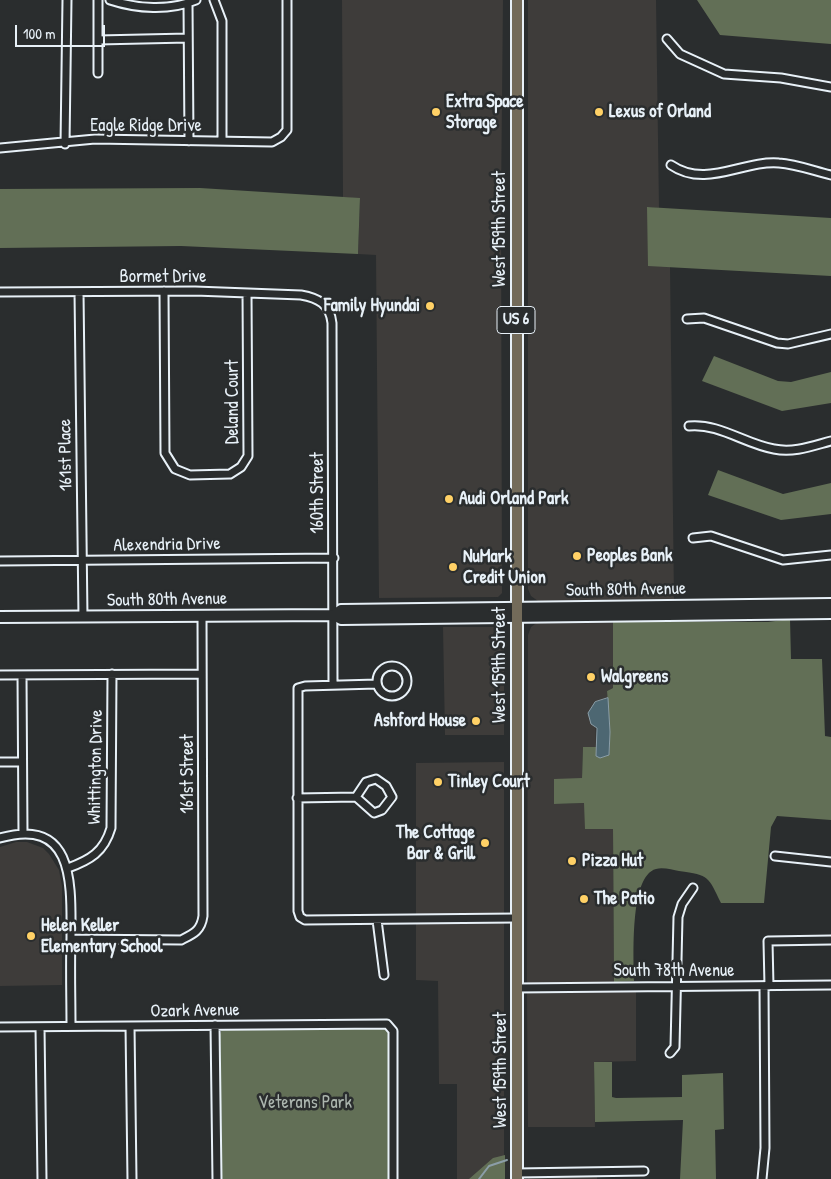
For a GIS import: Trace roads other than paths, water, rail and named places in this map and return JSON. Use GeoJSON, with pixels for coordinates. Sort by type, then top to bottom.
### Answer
{"type":"FeatureCollection","features":[{"type":"Feature","properties":{"kind":"main road","name":"West 159th Street"},"geometry":{"type":"LineString","coordinates":[[516,0],[517,1176]]}},
{"type":"Feature","properties":{"kind":"street"},"geometry":{"type":"LineString","coordinates":[[65,144],[67,0]]}},
{"type":"Feature","properties":{"kind":"street"},"geometry":{"type":"LineString","coordinates":[[98,0],[98,73]]}},
{"type":"Feature","properties":{"kind":"street"},"geometry":{"type":"LineString","coordinates":[[110,0],[138,6],[164,8],[196,0]]}},
{"type":"Feature","properties":{"kind":"street"},"geometry":{"type":"LineString","coordinates":[[214,0],[222,21],[222,141]]}},
{"type":"Feature","properties":{"kind":"street","name":"Eagle Ridge Drive"},"geometry":{"type":"LineString","coordinates":[[0,148],[65,144],[95,139],[272,142],[287,130],[287,0]]}},
{"type":"Feature","properties":{"kind":"street"},"geometry":{"type":"LineString","coordinates":[[188,3],[189,140]]}},
{"type":"Feature","properties":{"kind":"street"},"geometry":{"type":"LineString","coordinates":[[98,40],[188,38]]}},
{"type":"Feature","properties":{"kind":"street"},"geometry":{"type":"LineString","coordinates":[[667,39],[680,54],[724,74],[781,78],[831,87]]}},
{"type":"Feature","properties":{"kind":"street"},"geometry":{"type":"LineString","coordinates":[[671,165],[681,172],[719,174],[778,162],[831,175]]}},
{"type":"Feature","properties":{"kind":"street","name":"Bormet Drive"},"geometry":{"type":"LineString","coordinates":[[0,292],[164,291],[301,295],[318,299],[323,304]]}},
{"type":"Feature","properties":{"kind":"street","name":"Deland Court"},"geometry":{"type":"LineString","coordinates":[[164,291],[165,453],[175,469],[190,475],[230,474],[241,467],[248,456],[247,293]]}},
{"type":"Feature","properties":{"kind":"street","name":"161st Place"},"geometry":{"type":"LineString","coordinates":[[79,292],[83,617]]}},
{"type":"Feature","properties":{"kind":"street","name":"160th Street"},"geometry":{"type":"LineString","coordinates":[[323,304],[328,309],[332,323],[333,685]]}},
{"type":"Feature","properties":{"kind":"street"},"geometry":{"type":"LineString","coordinates":[[687,319],[704,318],[777,343],[788,344],[831,334]]}},
{"type":"Feature","properties":{"kind":"street"},"geometry":{"type":"LineString","coordinates":[[689,426],[707,426],[773,449],[801,450],[831,441]]}},
{"type":"Feature","properties":{"kind":"street"},"geometry":{"type":"LineString","coordinates":[[693,538],[711,536],[783,560],[831,554]]}},
{"type":"Feature","properties":{"kind":"street","name":"Alexendria Drive"},"geometry":{"type":"LineString","coordinates":[[0,561],[334,558]]}},
{"type":"Feature","properties":{"kind":"street","name":"South 80th Avenue"},"geometry":{"type":"LineString","coordinates":[[334,615],[341,610],[831,604]]}},
{"type":"Feature","properties":{"kind":"street","name":"South 80th Avenue"},"geometry":{"type":"LineString","coordinates":[[0,617],[334,615],[341,619],[831,613]]}},
{"type":"Feature","properties":{"kind":"street","name":"161st Street"},"geometry":{"type":"LineString","coordinates":[[70,939],[181,940],[197,932],[203,916],[202,616]]}},
{"type":"Feature","properties":{"kind":"street"},"geometry":{"type":"LineString","coordinates":[[389,667],[398,668],[406,678],[404,688],[392,696],[382,693],[377,684],[381,671],[389,667]]}},
{"type":"Feature","properties":{"kind":"street","name":"Whittington Drive"},"geometry":{"type":"LineString","coordinates":[[68,868],[91,859],[104,845],[111,828],[112,674]]}},
{"type":"Feature","properties":{"kind":"street"},"geometry":{"type":"LineString","coordinates":[[0,675],[202,674]]}},
{"type":"Feature","properties":{"kind":"street"},"geometry":{"type":"LineString","coordinates":[[22,675],[23,833]]}},
{"type":"Feature","properties":{"kind":"street"},"geometry":{"type":"LineString","coordinates":[[377,684],[298,688],[297,798],[298,911],[300,917],[305,920],[516,918]]}},
{"type":"Feature","properties":{"kind":"street"},"geometry":{"type":"LineString","coordinates":[[0,762],[22,762]]}},
{"type":"Feature","properties":{"kind":"street"},"geometry":{"type":"LineString","coordinates":[[297,798],[356,797],[374,813],[382,810],[392,797],[386,786],[376,778],[366,782],[356,797]]}},
{"type":"Feature","properties":{"kind":"street"},"geometry":{"type":"LineString","coordinates":[[0,838],[23,833],[40,836],[53,845],[62,855],[68,868],[71,892],[71,1026]]}},
{"type":"Feature","properties":{"kind":"street"},"geometry":{"type":"LineString","coordinates":[[775,856],[831,862]]}},
{"type":"Feature","properties":{"kind":"street"},"geometry":{"type":"LineString","coordinates":[[670,1054],[676,1047],[678,917],[682,904],[694,888]]}},
{"type":"Feature","properties":{"kind":"street"},"geometry":{"type":"LineString","coordinates":[[377,920],[384,975]]}},
{"type":"Feature","properties":{"kind":"street"},"geometry":{"type":"LineString","coordinates":[[762,1179],[768,941],[831,940]]}},
{"type":"Feature","properties":{"kind":"street","name":"South 78th Avenue"},"geometry":{"type":"LineString","coordinates":[[517,988],[831,985]]}},
{"type":"Feature","properties":{"kind":"street","name":"Ozark Avenue"},"geometry":{"type":"LineString","coordinates":[[0,1027],[383,1023],[390,1026],[393,1031],[393,1179]]}},
{"type":"Feature","properties":{"kind":"street"},"geometry":{"type":"LineString","coordinates":[[215,1025],[218,1179]]}},
{"type":"Feature","properties":{"kind":"street"},"geometry":{"type":"LineString","coordinates":[[130,1026],[132,1179]]}},
{"type":"Feature","properties":{"kind":"street"},"geometry":{"type":"LineString","coordinates":[[40,1027],[42,1179]]}},
{"type":"Feature","properties":{"kind":"street"},"geometry":{"type":"LineString","coordinates":[[517,1176],[644,1171]]}},
{"type":"Feature","properties":{"kind":"water"},"geometry":{"type":"Polygon","coordinates":[[[608,698],[609,755],[600,758],[596,756],[597,728],[591,724],[588,713],[595,702],[608,698]]]}},
{"type":"Feature","properties":{"kind":"waterway"},"geometry":{"type":"LineString","coordinates":[[479,1179],[489,1166],[507,1160]]}},
{"type":"Feature","properties":{"kind":"place","name":"Extra Space Storage"},"geometry":{"type":"Point","coordinates":[436,112]}},
{"type":"Feature","properties":{"kind":"place","name":"Lexus of Orland"},"geometry":{"type":"Point","coordinates":[599,112]}},
{"type":"Feature","properties":{"kind":"place","name":"Family Hyundai"},"geometry":{"type":"Point","coordinates":[430,306]}},
{"type":"Feature","properties":{"kind":"place","name":"Audi Orland Park"},"geometry":{"type":"Point","coordinates":[449,499]}},
{"type":"Feature","properties":{"kind":"place","name":"Peoples Bank"},"geometry":{"type":"Point","coordinates":[577,556]}},
{"type":"Feature","properties":{"kind":"place","name":"NuMark Credit Union"},"geometry":{"type":"Point","coordinates":[453,567]}},
{"type":"Feature","properties":{"kind":"place","name":"Walgreens"},"geometry":{"type":"Point","coordinates":[591,677]}},
{"type":"Feature","properties":{"kind":"place","name":"Ashford House"},"geometry":{"type":"Point","coordinates":[476,721]}},
{"type":"Feature","properties":{"kind":"place","name":"Tinley Court"},"geometry":{"type":"Point","coordinates":[438,782]}},
{"type":"Feature","properties":{"kind":"place","name":"The Cottage Bar & Grill"},"geometry":{"type":"Point","coordinates":[485,843]}},
{"type":"Feature","properties":{"kind":"place","name":"Pizza Hut"},"geometry":{"type":"Point","coordinates":[572,861]}},
{"type":"Feature","properties":{"kind":"place","name":"The Patio"},"geometry":{"type":"Point","coordinates":[584,899]}},
{"type":"Feature","properties":{"kind":"place","name":"Helen Keller Elementary School"},"geometry":{"type":"Point","coordinates":[31,936]}},
{"type":"Feature","properties":{"kind":"park label","name":"Veterans Park"},"geometry":{"type":"Point","coordinates":[305,1103]}}]}
